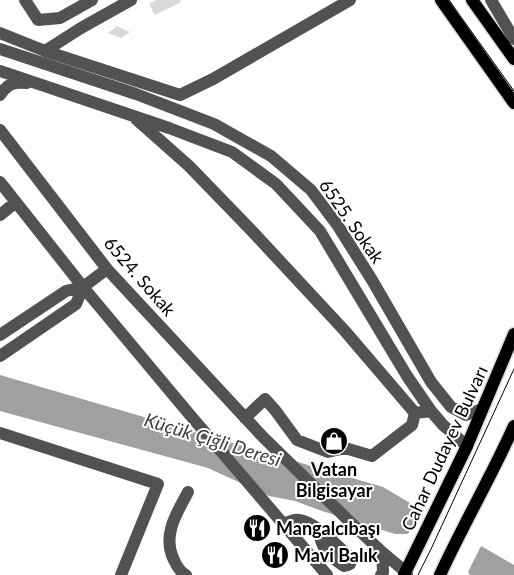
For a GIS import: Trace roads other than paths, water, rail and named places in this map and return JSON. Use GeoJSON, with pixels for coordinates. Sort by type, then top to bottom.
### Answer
{"type":"FeatureCollection","features":[{"type":"Feature","properties":{"kind":"main road"},"geometry":{"type":"LineString","coordinates":[[441,0],[514,103]]}},
{"type":"Feature","properties":{"kind":"main road"},"geometry":{"type":"LineString","coordinates":[[472,0],[514,59]]}},
{"type":"Feature","properties":{"kind":"main road","name":"Cahar Dudayev Bulvarı"},"geometry":{"type":"LineString","coordinates":[[406,574],[467,446],[514,334]]}},
{"type":"Feature","properties":{"kind":"main road"},"geometry":{"type":"LineString","coordinates":[[440,575],[514,426]]}},
{"type":"Feature","properties":{"kind":"street"},"geometry":{"type":"LineString","coordinates":[[28,1],[38,20],[60,18],[92,0]]}},
{"type":"Feature","properties":{"kind":"street"},"geometry":{"type":"LineString","coordinates":[[45,51],[131,0]]}},
{"type":"Feature","properties":{"kind":"street"},"geometry":{"type":"LineString","coordinates":[[0,33],[45,51],[180,95],[350,0]]}},
{"type":"Feature","properties":{"kind":"street"},"geometry":{"type":"LineString","coordinates":[[491,0],[514,39]]}},
{"type":"Feature","properties":{"kind":"street","name":"6525. Sokak"},"geometry":{"type":"LineString","coordinates":[[0,49],[136,94],[214,124],[271,156],[312,190],[338,226],[372,280],[431,382],[451,407],[466,415],[482,409]]}},
{"type":"Feature","properties":{"kind":"street","name":"6525. Sokak"},"geometry":{"type":"LineString","coordinates":[[0,72],[169,128],[232,152],[276,184],[320,231],[407,376],[431,411],[443,425],[467,446]]}},
{"type":"Feature","properties":{"kind":"street"},"geometry":{"type":"LineString","coordinates":[[0,95],[4,88],[13,83],[42,85]]}},
{"type":"Feature","properties":{"kind":"street"},"geometry":{"type":"LineString","coordinates":[[132,116],[189,166],[251,230],[344,330],[415,413]]}},
{"type":"Feature","properties":{"kind":"street","name":"6524. Sokak"},"geometry":{"type":"LineString","coordinates":[[0,130],[108,269],[263,437],[406,574]]}},
{"type":"Feature","properties":{"kind":"street"},"geometry":{"type":"LineString","coordinates":[[0,182],[83,287],[327,575]]}},
{"type":"Feature","properties":{"kind":"street"},"geometry":{"type":"LineString","coordinates":[[0,215],[16,202]]}},
{"type":"Feature","properties":{"kind":"street"},"geometry":{"type":"LineString","coordinates":[[0,335],[66,291],[83,287],[108,269]]}},
{"type":"Feature","properties":{"kind":"street"},"geometry":{"type":"LineString","coordinates":[[0,356],[76,304],[83,287]]}},
{"type":"Feature","properties":{"kind":"street"},"geometry":{"type":"LineString","coordinates":[[245,418],[265,399],[297,440],[328,452],[345,448],[372,456],[412,425],[415,413]]}},
{"type":"Feature","properties":{"kind":"street"},"geometry":{"type":"LineString","coordinates":[[415,413],[431,411]]}},
{"type":"Feature","properties":{"kind":"street"},"geometry":{"type":"LineString","coordinates":[[0,433],[158,484],[121,575]]}},
{"type":"Feature","properties":{"kind":"street"},"geometry":{"type":"LineString","coordinates":[[186,575],[181,573],[171,554],[169,538],[172,522],[188,492]]}},
{"type":"Feature","properties":{"kind":"street"},"geometry":{"type":"LineString","coordinates":[[284,524],[299,520],[319,530]]}},
{"type":"Feature","properties":{"kind":"street"},"geometry":{"type":"LineString","coordinates":[[381,575],[383,572],[382,552]]}},
{"type":"Feature","properties":{"kind":"water","name":"Küçük Çiğli Deresi"},"geometry":{"type":"Polygon","coordinates":[[[0,375],[383,487],[415,506],[419,515],[408,534],[395,534],[295,501],[269,496],[208,468],[0,411],[0,375]]]}},
{"type":"Feature","properties":{"kind":"water"},"geometry":{"type":"Polygon","coordinates":[[[481,546],[514,565],[514,575],[470,575],[468,572],[481,546]]]}},
{"type":"Feature","properties":{"kind":"tram line"},"geometry":{"type":"LineString","coordinates":[[449,0],[514,91]]}},
{"type":"Feature","properties":{"kind":"tram line"},"geometry":{"type":"LineString","coordinates":[[418,575],[514,369]]}},
{"type":"Feature","properties":{"kind":"place","name":"Vatan Bilgisayar"},"geometry":{"type":"Point","coordinates":[334,441]}},
{"type":"Feature","properties":{"kind":"place","name":"Mangalcıbaşı"},"geometry":{"type":"Point","coordinates":[257,528]}},
{"type":"Feature","properties":{"kind":"place","name":"Mavi Balık"},"geometry":{"type":"Point","coordinates":[275,555]}}]}
